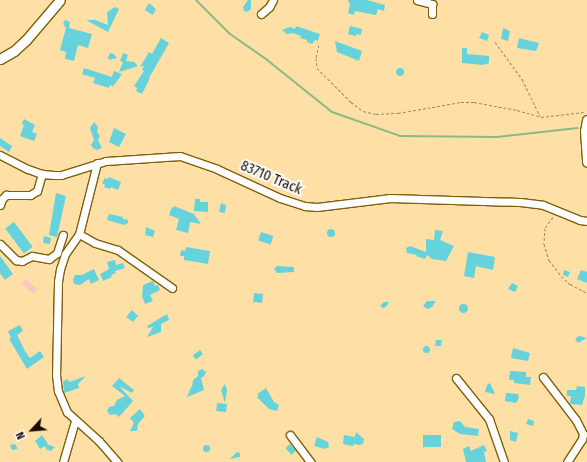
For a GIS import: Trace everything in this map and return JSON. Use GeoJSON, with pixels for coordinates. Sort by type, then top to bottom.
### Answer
{"type":"FeatureCollection","features":[{"type":"Feature","properties":{"kind":"street"},"geometry":{"type":"LineString","coordinates":[[0,59],[14,51],[26,40],[60,0]]}},
{"type":"Feature","properties":{"kind":"street"},"geometry":{"type":"LineString","coordinates":[[261,14],[269,7],[273,0]]}},
{"type":"Feature","properties":{"kind":"street"},"geometry":{"type":"LineString","coordinates":[[417,0],[432,4],[432,14]]}},
{"type":"Feature","properties":{"kind":"street"},"geometry":{"type":"LineString","coordinates":[[587,120],[585,131],[587,162]]}},
{"type":"Feature","properties":{"kind":"street","name":"83710 Track"},"geometry":{"type":"LineString","coordinates":[[0,155],[42,174],[61,175],[97,163],[118,159],[140,159],[170,155],[180,156],[217,169],[280,198],[306,206],[317,207],[390,198],[429,198],[526,203],[543,205],[580,220],[587,221]]}},
{"type":"Feature","properties":{"kind":"street"},"geometry":{"type":"LineString","coordinates":[[97,163],[79,234],[65,254],[60,269],[58,282],[58,391],[64,407],[75,421],[99,441],[117,462]]}},
{"type":"Feature","properties":{"kind":"street"},"geometry":{"type":"LineString","coordinates":[[0,205],[2,199],[6,195],[30,194],[37,191],[42,174]]}},
{"type":"Feature","properties":{"kind":"street"},"geometry":{"type":"LineString","coordinates":[[79,234],[95,243],[118,250],[172,288]]}},
{"type":"Feature","properties":{"kind":"street"},"geometry":{"type":"LineString","coordinates":[[0,244],[16,260],[22,260],[32,256],[49,259],[57,253],[63,235]]}},
{"type":"Feature","properties":{"kind":"street"},"geometry":{"type":"LineString","coordinates":[[543,377],[576,420],[583,434],[582,439],[567,462]]}},
{"type":"Feature","properties":{"kind":"street"},"geometry":{"type":"LineString","coordinates":[[456,378],[489,420],[504,462]]}},
{"type":"Feature","properties":{"kind":"street"},"geometry":{"type":"LineString","coordinates":[[63,462],[75,421]]}},
{"type":"Feature","properties":{"kind":"street"},"geometry":{"type":"LineString","coordinates":[[290,435],[310,462]]}},
{"type":"Feature","properties":{"kind":"path"},"geometry":{"type":"LineString","coordinates":[[494,42],[522,79],[541,117]]}},
{"type":"Feature","properties":{"kind":"path"},"geometry":{"type":"LineString","coordinates":[[319,45],[316,63],[320,71],[351,102],[364,111],[376,114],[398,113],[461,102],[474,102],[518,110],[541,117],[587,112]]}},
{"type":"Feature","properties":{"kind":"path"},"geometry":{"type":"LineString","coordinates":[[559,211],[550,220],[546,228],[544,244],[546,250],[553,268],[560,276],[570,284],[587,293]]}},
{"type":"Feature","properties":{"kind":"shaded area"},"geometry":{"type":"Polygon","coordinates":[[[25,279],[37,289],[33,294],[21,284],[25,279]]]}},
{"type":"Feature","properties":{"kind":"building"},"geometry":{"type":"Polygon","coordinates":[[[248,0],[251,0],[251,9],[247,12],[244,11],[243,7],[248,0]]]}},
{"type":"Feature","properties":{"kind":"building"},"geometry":{"type":"Polygon","coordinates":[[[348,0],[367,0],[385,5],[384,11],[378,9],[376,15],[355,11],[354,15],[348,13],[350,5],[348,0]]]}},
{"type":"Feature","properties":{"kind":"building"},"geometry":{"type":"Polygon","coordinates":[[[149,3],[156,9],[153,15],[145,10],[149,3]]]}},
{"type":"Feature","properties":{"kind":"building"},"geometry":{"type":"Polygon","coordinates":[[[115,7],[119,9],[108,32],[86,20],[95,20],[108,25],[107,12],[115,7]]]}},
{"type":"Feature","properties":{"kind":"building"},"geometry":{"type":"Polygon","coordinates":[[[65,20],[70,22],[69,28],[92,34],[88,48],[78,45],[74,61],[65,59],[66,52],[60,50],[66,28],[63,24],[65,20]]]}},
{"type":"Feature","properties":{"kind":"building"},"geometry":{"type":"Polygon","coordinates":[[[296,26],[320,34],[318,41],[315,40],[312,44],[307,42],[307,40],[300,38],[301,36],[293,33],[287,34],[282,30],[290,27],[295,29],[296,26]]]}},
{"type":"Feature","properties":{"kind":"building"},"geometry":{"type":"Polygon","coordinates":[[[350,26],[362,29],[361,35],[357,34],[356,36],[348,34],[350,26]]]}},
{"type":"Feature","properties":{"kind":"building"},"geometry":{"type":"Polygon","coordinates":[[[503,28],[510,31],[508,41],[501,39],[503,28]]]}},
{"type":"Feature","properties":{"kind":"building"},"geometry":{"type":"Polygon","coordinates":[[[482,32],[489,35],[487,41],[479,38],[482,32]]]}},
{"type":"Feature","properties":{"kind":"building"},"geometry":{"type":"Polygon","coordinates":[[[161,38],[169,43],[149,78],[142,94],[136,91],[137,88],[134,86],[144,71],[142,70],[144,66],[140,67],[149,52],[152,54],[161,38]]]}},
{"type":"Feature","properties":{"kind":"building"},"geometry":{"type":"Polygon","coordinates":[[[519,38],[539,43],[536,51],[517,48],[519,38]]]}},
{"type":"Feature","properties":{"kind":"building"},"geometry":{"type":"Polygon","coordinates":[[[335,41],[362,51],[359,61],[337,52],[335,41]]]}},
{"type":"Feature","properties":{"kind":"building"},"geometry":{"type":"Polygon","coordinates":[[[462,48],[467,48],[467,54],[489,56],[489,63],[483,65],[462,63],[462,48]]]}},
{"type":"Feature","properties":{"kind":"building"},"geometry":{"type":"Polygon","coordinates":[[[110,53],[114,54],[117,58],[109,60],[108,57],[110,53]]]}},
{"type":"Feature","properties":{"kind":"building"},"geometry":{"type":"Polygon","coordinates":[[[123,53],[128,55],[126,61],[134,62],[138,66],[119,72],[123,62],[120,61],[123,53]]]}},
{"type":"Feature","properties":{"kind":"building"},"geometry":{"type":"Polygon","coordinates":[[[84,68],[112,77],[114,71],[122,74],[113,87],[110,85],[109,88],[93,83],[95,78],[82,74],[84,68]]]}},
{"type":"Feature","properties":{"kind":"building"},"geometry":{"type":"Polygon","coordinates":[[[398,68],[402,68],[404,72],[402,76],[398,76],[396,74],[396,70],[398,68]]]}},
{"type":"Feature","properties":{"kind":"building"},"geometry":{"type":"Polygon","coordinates":[[[24,119],[35,125],[32,132],[37,134],[34,141],[20,136],[24,125],[22,124],[24,119]]]}},
{"type":"Feature","properties":{"kind":"building"},"geometry":{"type":"Polygon","coordinates":[[[94,122],[98,127],[97,132],[100,136],[98,140],[102,148],[97,150],[91,145],[94,140],[90,128],[94,122]]]}},
{"type":"Feature","properties":{"kind":"building"},"geometry":{"type":"Polygon","coordinates":[[[114,128],[126,134],[119,147],[109,142],[114,128]]]}},
{"type":"Feature","properties":{"kind":"building"},"geometry":{"type":"Polygon","coordinates":[[[0,138],[12,146],[9,152],[0,146],[0,138]]]}},
{"type":"Feature","properties":{"kind":"building"},"geometry":{"type":"Polygon","coordinates":[[[109,177],[121,182],[118,190],[111,187],[110,189],[104,187],[105,185],[102,183],[105,178],[108,179],[109,177]]]}},
{"type":"Feature","properties":{"kind":"building"},"geometry":{"type":"Polygon","coordinates":[[[56,193],[66,196],[57,237],[49,235],[56,193]]]}},
{"type":"Feature","properties":{"kind":"building"},"geometry":{"type":"Polygon","coordinates":[[[195,199],[200,199],[200,202],[208,202],[208,212],[194,211],[195,199]]]}},
{"type":"Feature","properties":{"kind":"building"},"geometry":{"type":"Polygon","coordinates":[[[221,203],[226,205],[225,213],[219,212],[221,203]]]}},
{"type":"Feature","properties":{"kind":"building"},"geometry":{"type":"Polygon","coordinates":[[[174,206],[194,214],[201,224],[190,222],[188,233],[176,230],[179,219],[169,215],[172,207],[174,208],[174,206]]]}},
{"type":"Feature","properties":{"kind":"building"},"geometry":{"type":"Polygon","coordinates":[[[109,214],[123,217],[123,219],[128,220],[128,223],[124,225],[107,220],[109,214]]]}},
{"type":"Feature","properties":{"kind":"building"},"geometry":{"type":"Polygon","coordinates":[[[14,222],[33,247],[24,253],[5,229],[14,222]]]}},
{"type":"Feature","properties":{"kind":"building"},"geometry":{"type":"Polygon","coordinates":[[[146,227],[155,231],[153,237],[145,235],[146,227]]]}},
{"type":"Feature","properties":{"kind":"building"},"geometry":{"type":"Polygon","coordinates":[[[329,229],[333,229],[335,233],[333,237],[329,237],[327,235],[327,231],[329,229]]]}},
{"type":"Feature","properties":{"kind":"building"},"geometry":{"type":"Polygon","coordinates":[[[435,230],[443,231],[440,240],[454,246],[446,261],[432,259],[427,255],[425,259],[416,256],[417,255],[407,253],[406,248],[410,246],[426,252],[426,239],[434,240],[435,230]]]}},
{"type":"Feature","properties":{"kind":"building"},"geometry":{"type":"Polygon","coordinates":[[[261,232],[273,236],[271,245],[258,241],[261,232]]]}},
{"type":"Feature","properties":{"kind":"building"},"geometry":{"type":"Polygon","coordinates":[[[44,236],[51,238],[50,244],[43,243],[44,236]]]}},
{"type":"Feature","properties":{"kind":"building"},"geometry":{"type":"Polygon","coordinates":[[[186,247],[210,251],[208,264],[184,260],[184,256],[180,256],[181,250],[185,251],[186,247]]]}},
{"type":"Feature","properties":{"kind":"building"},"geometry":{"type":"Polygon","coordinates":[[[468,252],[495,257],[493,270],[476,266],[474,278],[464,276],[468,252]]]}},
{"type":"Feature","properties":{"kind":"building"},"geometry":{"type":"Polygon","coordinates":[[[0,256],[13,274],[5,280],[0,273],[0,256]]]}},
{"type":"Feature","properties":{"kind":"building"},"geometry":{"type":"Polygon","coordinates":[[[115,260],[116,265],[123,263],[125,268],[115,271],[116,273],[111,275],[112,277],[103,281],[100,274],[109,269],[107,262],[115,260]]]}},
{"type":"Feature","properties":{"kind":"building"},"geometry":{"type":"Polygon","coordinates":[[[277,266],[294,267],[294,272],[277,273],[274,269],[277,266]]]}},
{"type":"Feature","properties":{"kind":"building"},"geometry":{"type":"Polygon","coordinates":[[[94,269],[99,280],[91,284],[89,279],[80,285],[74,284],[73,280],[75,275],[82,275],[94,269]]]}},
{"type":"Feature","properties":{"kind":"building"},"geometry":{"type":"Polygon","coordinates":[[[564,270],[570,272],[568,277],[563,275],[564,270]]]}},
{"type":"Feature","properties":{"kind":"building"},"geometry":{"type":"Polygon","coordinates":[[[581,270],[587,272],[587,283],[577,279],[581,270]]]}},
{"type":"Feature","properties":{"kind":"building"},"geometry":{"type":"Polygon","coordinates":[[[153,281],[155,286],[158,285],[160,290],[150,295],[153,301],[145,304],[142,296],[143,285],[153,281]]]}},
{"type":"Feature","properties":{"kind":"building"},"geometry":{"type":"Polygon","coordinates":[[[512,283],[518,286],[515,292],[508,289],[512,283]]]}},
{"type":"Feature","properties":{"kind":"building"},"geometry":{"type":"Polygon","coordinates":[[[254,293],[263,294],[262,303],[253,302],[254,293]]]}},
{"type":"Feature","properties":{"kind":"building"},"geometry":{"type":"Polygon","coordinates":[[[427,301],[436,301],[432,307],[428,309],[423,306],[427,301]]]}},
{"type":"Feature","properties":{"kind":"building"},"geometry":{"type":"Polygon","coordinates":[[[384,302],[389,302],[386,307],[383,308],[380,306],[384,302]]]}},
{"type":"Feature","properties":{"kind":"building"},"geometry":{"type":"Polygon","coordinates":[[[463,303],[468,308],[463,313],[458,308],[463,303]]]}},
{"type":"Feature","properties":{"kind":"building"},"geometry":{"type":"Polygon","coordinates":[[[132,310],[138,316],[133,322],[126,317],[132,310]]]}},
{"type":"Feature","properties":{"kind":"building"},"geometry":{"type":"Polygon","coordinates":[[[167,314],[169,320],[161,324],[161,332],[147,337],[153,327],[148,328],[147,326],[167,314]]]}},
{"type":"Feature","properties":{"kind":"building"},"geometry":{"type":"Polygon","coordinates":[[[20,325],[23,331],[17,335],[30,358],[40,351],[44,357],[27,369],[9,339],[11,338],[8,331],[20,325]]]}},
{"type":"Feature","properties":{"kind":"building"},"geometry":{"type":"Polygon","coordinates":[[[579,336],[587,338],[578,343],[575,339],[579,336]]]}},
{"type":"Feature","properties":{"kind":"building"},"geometry":{"type":"Polygon","coordinates":[[[436,340],[442,340],[441,346],[435,346],[436,340]]]}},
{"type":"Feature","properties":{"kind":"building"},"geometry":{"type":"Polygon","coordinates":[[[426,346],[429,349],[426,352],[423,349],[426,346]]]}},
{"type":"Feature","properties":{"kind":"building"},"geometry":{"type":"Polygon","coordinates":[[[513,348],[530,353],[528,361],[511,358],[513,348]]]}},
{"type":"Feature","properties":{"kind":"building"},"geometry":{"type":"Polygon","coordinates":[[[200,350],[203,354],[196,359],[193,355],[200,350]]]}},
{"type":"Feature","properties":{"kind":"building"},"geometry":{"type":"Polygon","coordinates":[[[202,369],[206,372],[201,378],[204,390],[187,397],[192,387],[193,380],[198,376],[198,371],[202,369]]]}},
{"type":"Feature","properties":{"kind":"building"},"geometry":{"type":"Polygon","coordinates":[[[510,371],[526,372],[526,377],[531,377],[530,385],[514,383],[514,380],[509,380],[510,371]]]}},
{"type":"Feature","properties":{"kind":"building"},"geometry":{"type":"Polygon","coordinates":[[[86,376],[78,384],[79,388],[64,393],[63,381],[68,379],[69,382],[86,376]]]}},
{"type":"Feature","properties":{"kind":"building"},"geometry":{"type":"Polygon","coordinates":[[[119,378],[134,390],[132,393],[119,386],[133,401],[119,417],[116,414],[110,415],[107,411],[109,407],[114,406],[117,400],[125,396],[112,386],[119,378]]]}},
{"type":"Feature","properties":{"kind":"building"},"geometry":{"type":"Polygon","coordinates":[[[490,383],[495,394],[485,392],[487,385],[490,383]]]}},
{"type":"Feature","properties":{"kind":"building"},"geometry":{"type":"Polygon","coordinates":[[[225,384],[227,390],[225,403],[221,390],[225,384]]]}},
{"type":"Feature","properties":{"kind":"building"},"geometry":{"type":"Polygon","coordinates":[[[577,386],[585,387],[585,396],[582,405],[570,404],[571,396],[567,396],[567,390],[576,390],[577,386]]]}},
{"type":"Feature","properties":{"kind":"building"},"geometry":{"type":"Polygon","coordinates":[[[266,388],[274,402],[279,405],[277,411],[269,409],[257,397],[259,395],[257,394],[266,388]]]}},
{"type":"Feature","properties":{"kind":"building"},"geometry":{"type":"Polygon","coordinates":[[[506,393],[518,394],[519,398],[516,403],[505,401],[506,393]]]}},
{"type":"Feature","properties":{"kind":"building"},"geometry":{"type":"Polygon","coordinates":[[[217,403],[227,404],[226,412],[216,411],[217,403]]]}},
{"type":"Feature","properties":{"kind":"building"},"geometry":{"type":"Polygon","coordinates":[[[140,409],[145,416],[138,424],[137,431],[130,431],[134,423],[130,418],[140,409]]]}},
{"type":"Feature","properties":{"kind":"building"},"geometry":{"type":"Polygon","coordinates":[[[528,419],[534,421],[533,426],[526,424],[528,419]]]}},
{"type":"Feature","properties":{"kind":"building"},"geometry":{"type":"Polygon","coordinates":[[[460,421],[465,427],[479,429],[478,436],[460,434],[452,429],[454,422],[460,421]]]}},
{"type":"Feature","properties":{"kind":"building"},"geometry":{"type":"Polygon","coordinates":[[[510,431],[518,433],[516,442],[510,440],[510,431]]]}},
{"type":"Feature","properties":{"kind":"building"},"geometry":{"type":"Polygon","coordinates":[[[356,432],[364,439],[363,444],[354,444],[353,446],[343,444],[344,435],[355,437],[356,432]]]}},
{"type":"Feature","properties":{"kind":"building"},"geometry":{"type":"Polygon","coordinates":[[[42,435],[48,444],[46,444],[55,447],[51,451],[47,450],[45,446],[40,449],[35,441],[42,435]]]}},
{"type":"Feature","properties":{"kind":"building"},"geometry":{"type":"Polygon","coordinates":[[[423,435],[441,435],[441,447],[423,447],[423,435]]]}},
{"type":"Feature","properties":{"kind":"building"},"geometry":{"type":"Polygon","coordinates":[[[317,437],[328,442],[329,447],[325,449],[314,446],[317,437]]]}},
{"type":"Feature","properties":{"kind":"building"},"geometry":{"type":"Polygon","coordinates":[[[15,444],[18,449],[12,450],[10,445],[15,444]]]}},
{"type":"Feature","properties":{"kind":"building"},"geometry":{"type":"Polygon","coordinates":[[[206,444],[209,445],[209,451],[206,452],[203,451],[202,448],[203,445],[206,444]]]}},
{"type":"Feature","properties":{"kind":"building"},"geometry":{"type":"Polygon","coordinates":[[[290,444],[296,451],[291,455],[285,448],[290,444]]]}},
{"type":"Feature","properties":{"kind":"building"},"geometry":{"type":"Polygon","coordinates":[[[484,445],[487,451],[484,452],[486,462],[466,462],[463,449],[469,446],[471,451],[484,445]]]}},
{"type":"Feature","properties":{"kind":"building"},"geometry":{"type":"Polygon","coordinates":[[[237,452],[240,453],[240,457],[230,459],[237,452]]]}},
{"type":"Feature","properties":{"kind":"waterway"},"geometry":{"type":"LineString","coordinates":[[196,0],[230,34],[266,59],[332,112],[400,136],[497,137],[578,128]]}}]}
